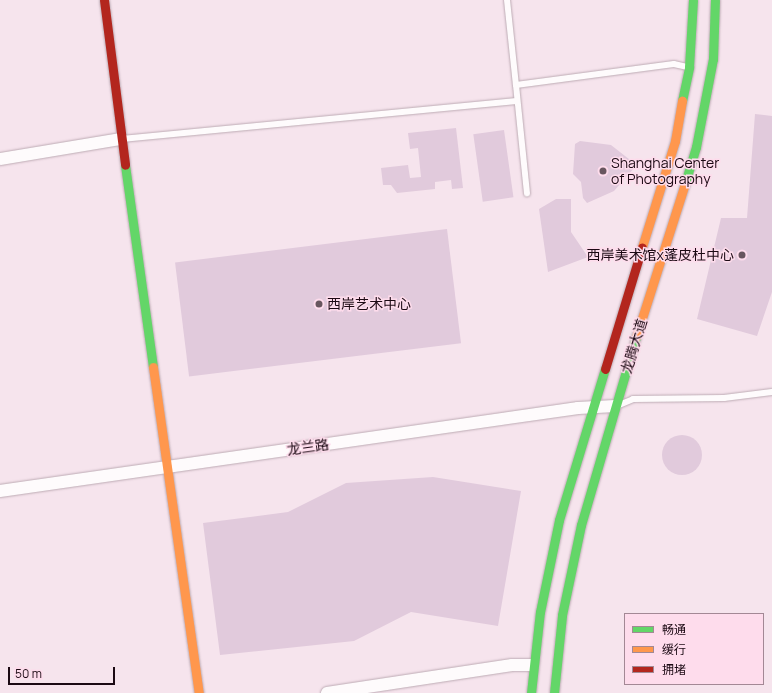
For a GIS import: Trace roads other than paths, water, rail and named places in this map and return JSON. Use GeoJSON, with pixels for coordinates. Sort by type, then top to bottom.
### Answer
{"type":"FeatureCollection","features":[{"type":"Feature","properties":{"kind":"main road"},"geometry":{"type":"LineString","coordinates":[[104,0],[120,139],[169,466],[200,693]]}},
{"type":"Feature","properties":{"kind":"main road","name":"龙腾大道"},"geometry":{"type":"LineString","coordinates":[[531,693],[540,612],[559,520],[675,141],[689,67],[693,0]]}},
{"type":"Feature","properties":{"kind":"main road","name":"龙腾大道"},"geometry":{"type":"LineString","coordinates":[[554,693],[559,639],[571,570],[615,406],[696,146],[713,59],[715,0]]}},
{"type":"Feature","properties":{"kind":"street"},"geometry":{"type":"LineString","coordinates":[[0,159],[120,139]]}},
{"type":"Feature","properties":{"kind":"street","name":"龙兰路"},"geometry":{"type":"LineString","coordinates":[[0,491],[593,406],[615,406]]}},
{"type":"Feature","properties":{"kind":"street"},"geometry":{"type":"LineString","coordinates":[[327,693],[512,665],[534,665]]}},
{"type":"Feature","properties":{"kind":"lane"},"geometry":{"type":"LineString","coordinates":[[507,0],[526,193]]}},
{"type":"Feature","properties":{"kind":"lane"},"geometry":{"type":"LineString","coordinates":[[516,85],[674,64],[689,67]]}},
{"type":"Feature","properties":{"kind":"lane"},"geometry":{"type":"LineString","coordinates":[[120,139],[516,101]]}},
{"type":"Feature","properties":{"kind":"lane"},"geometry":{"type":"LineString","coordinates":[[615,406],[633,399],[724,398],[772,392]]}},
{"type":"Feature","properties":{"kind":"place","name":"Shanghai Center of Photography"},"geometry":{"type":"Point","coordinates":[603,171]}},
{"type":"Feature","properties":{"kind":"place","name":"西岸美术馆x蓬皮杜中心"},"geometry":{"type":"Point","coordinates":[742,255]}},
{"type":"Feature","properties":{"kind":"place","name":"西岸艺术中心"},"geometry":{"type":"Point","coordinates":[319,304]}}]}
